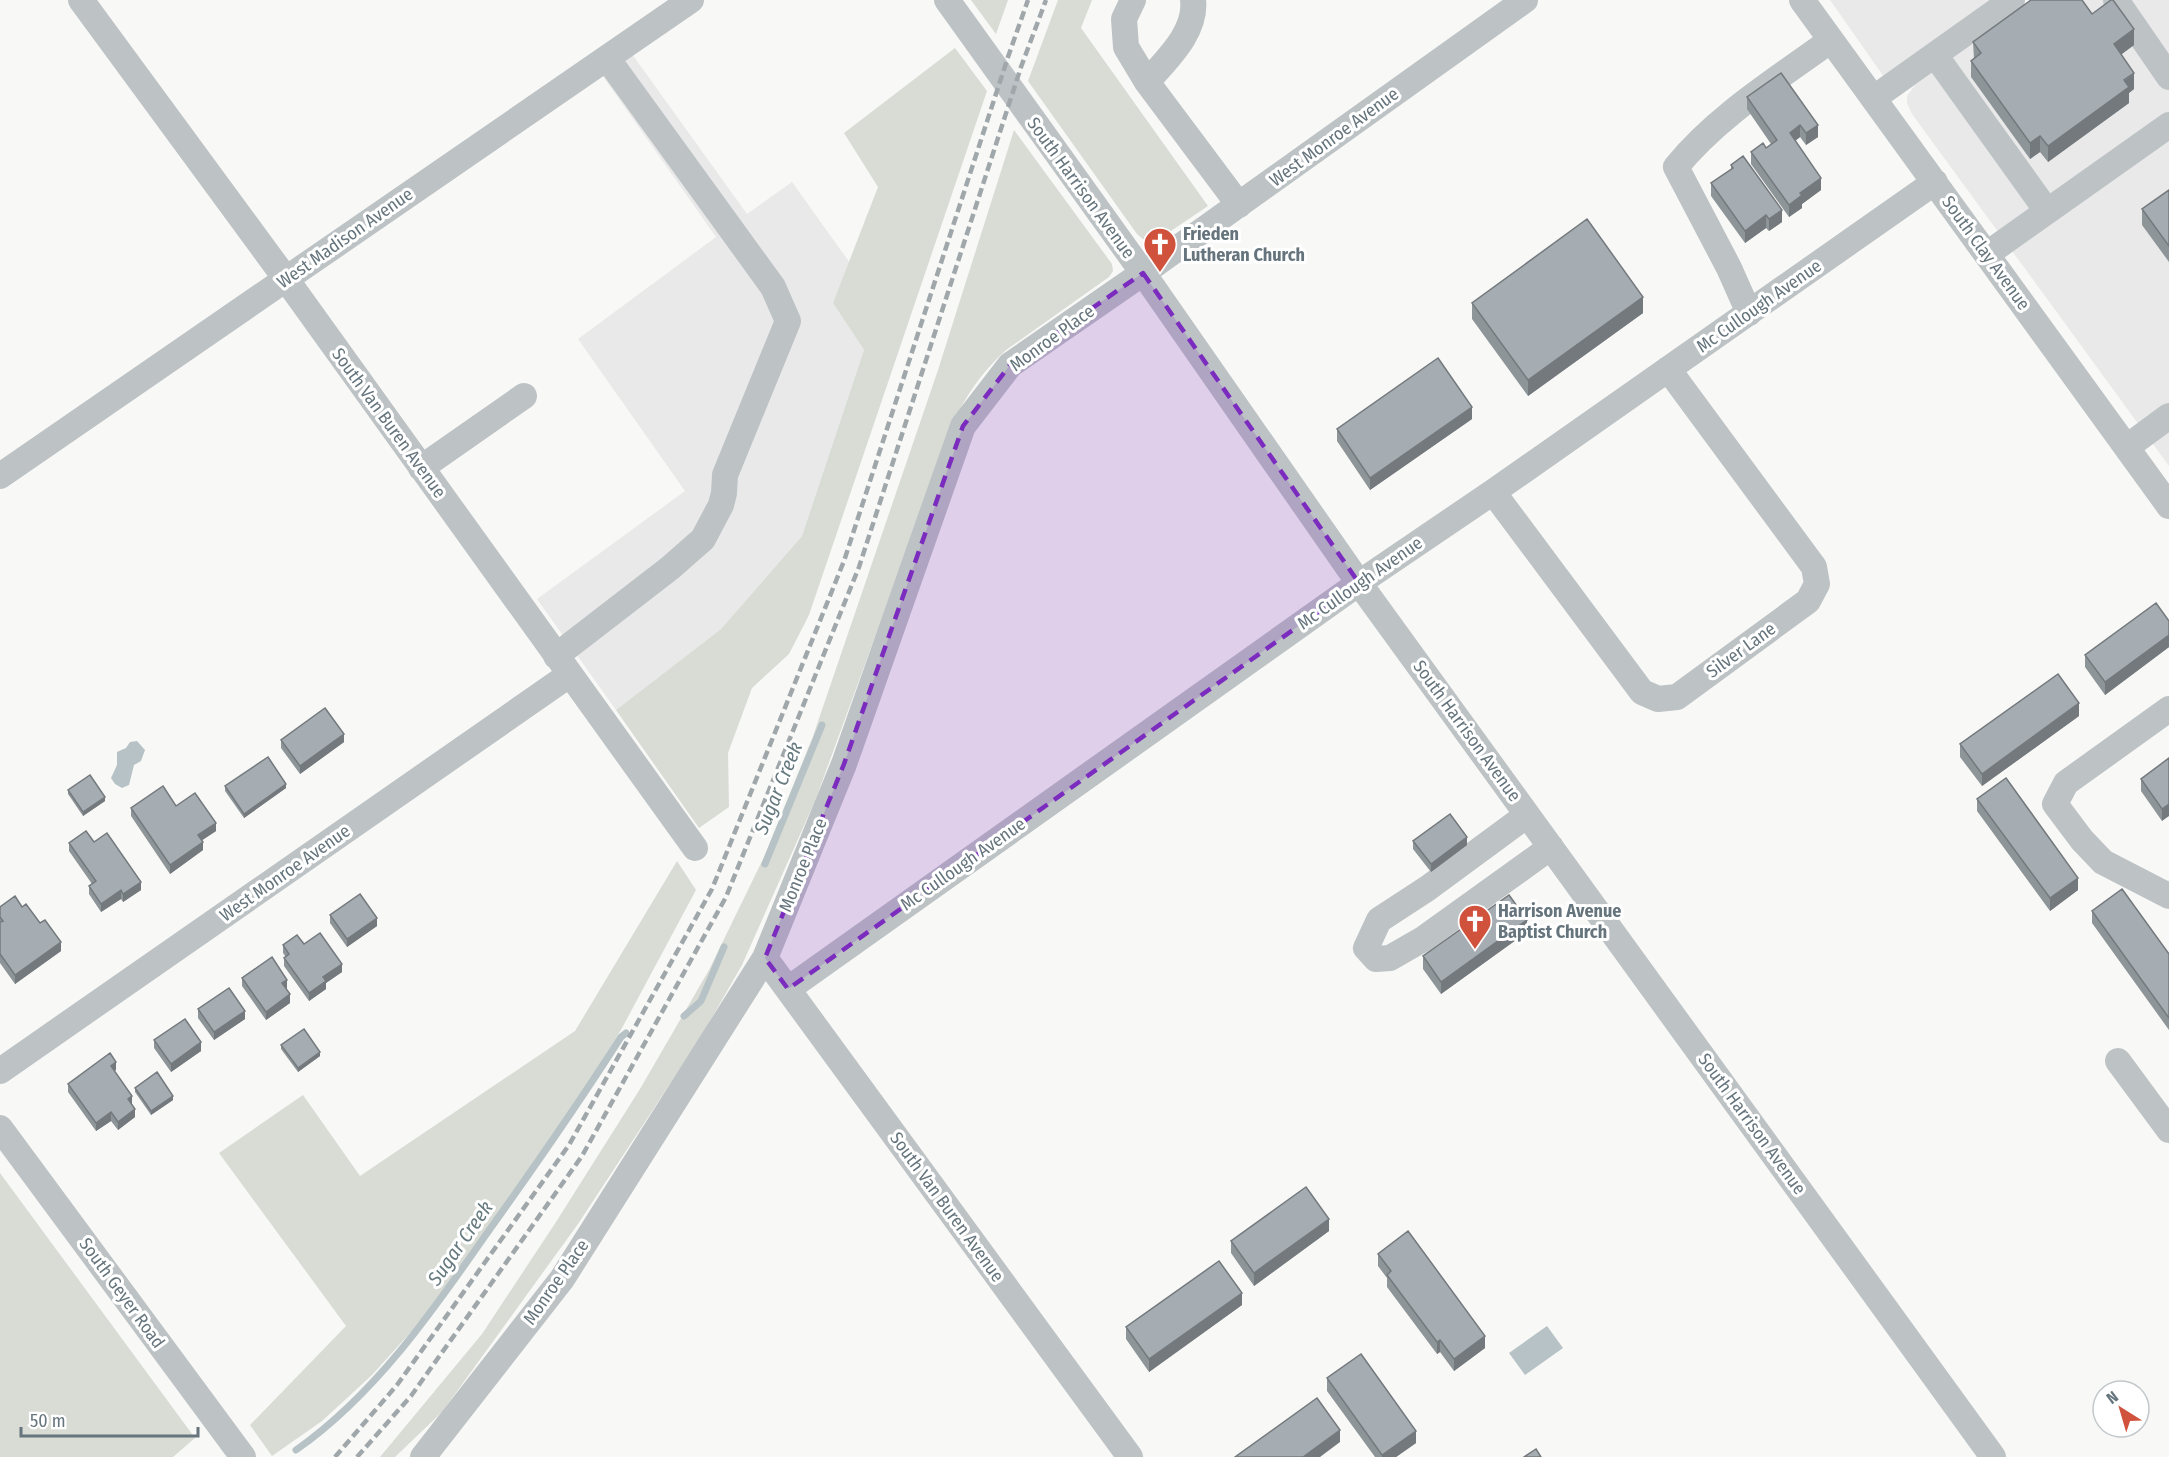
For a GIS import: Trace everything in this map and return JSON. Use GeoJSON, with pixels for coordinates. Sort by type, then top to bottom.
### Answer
{"type":"FeatureCollection","features":[{"type":"Feature","properties":{"kind":"street","name":"South Van Buren Avenue"},"geometry":{"type":"LineString","coordinates":[[81,0],[286,279],[695,848]]}},
{"type":"Feature","properties":{"kind":"street","name":"West Madison Avenue"},"geometry":{"type":"LineString","coordinates":[[0,476],[691,0]]}},
{"type":"Feature","properties":{"kind":"street","name":"South Harrison Avenue"},"geometry":{"type":"LineString","coordinates":[[947,0],[1143,273],[1359,583],[1993,1457]]}},
{"type":"Feature","properties":{"kind":"street"},"geometry":{"type":"LineString","coordinates":[[1133,0],[1124,20],[1126,47],[1147,82],[1239,205]]}},
{"type":"Feature","properties":{"kind":"street"},"geometry":{"type":"LineString","coordinates":[[1147,82],[1181,44],[1194,8],[1193,0]]}},
{"type":"Feature","properties":{"kind":"street","name":"West Monroe Avenue"},"geometry":{"type":"LineString","coordinates":[[1143,273],[1525,0]]}},
{"type":"Feature","properties":{"kind":"street","name":"South Clay Avenue"},"geometry":{"type":"LineString","coordinates":[[1802,0],[2169,506]]}},
{"type":"Feature","properties":{"kind":"street"},"geometry":{"type":"LineString","coordinates":[[1874,98],[2012,0]]}},
{"type":"Feature","properties":{"kind":"street"},"geometry":{"type":"LineString","coordinates":[[2115,0],[2169,76]]}},
{"type":"Feature","properties":{"kind":"street"},"geometry":{"type":"LineString","coordinates":[[1749,313],[1729,268],[1676,167],[1690,149],[1725,119],[1831,40]]}},
{"type":"Feature","properties":{"kind":"street"},"geometry":{"type":"LineString","coordinates":[[1935,55],[2047,211]]}},
{"type":"Feature","properties":{"kind":"street","name":"West Monroe Avenue"},"geometry":{"type":"LineString","coordinates":[[0,1071],[563,666],[703,539],[721,505],[725,474],[788,321],[773,287],[607,58]]}},
{"type":"Feature","properties":{"kind":"street"},"geometry":{"type":"LineString","coordinates":[[1987,254],[2169,125]]}},
{"type":"Feature","properties":{"kind":"street","name":"Mc Cullough Avenue"},"geometry":{"type":"LineString","coordinates":[[788,990],[1359,583],[1493,492],[1935,182]]}},
{"type":"Feature","properties":{"kind":"street","name":"Monroe Place"},"geometry":{"type":"LineString","coordinates":[[423,1457],[562,1279],[765,958],[844,764],[963,426],[1010,365],[1143,273]]}},
{"type":"Feature","properties":{"kind":"street","name":"Silver Lane"},"geometry":{"type":"LineString","coordinates":[[1493,492],[1642,692],[1658,699],[1677,697],[1808,601],[1817,584],[1814,567],[1668,369]]}},
{"type":"Feature","properties":{"kind":"street"},"geometry":{"type":"LineString","coordinates":[[421,468],[524,396]]}},
{"type":"Feature","properties":{"kind":"street"},"geometry":{"type":"LineString","coordinates":[[2127,447],[2169,416]]}},
{"type":"Feature","properties":{"kind":"street"},"geometry":{"type":"LineString","coordinates":[[2169,709],[2066,783],[2055,804],[2082,840],[2103,862],[2169,896]]}},
{"type":"Feature","properties":{"kind":"street"},"geometry":{"type":"LineString","coordinates":[[1527,815],[1428,888],[1379,920],[1366,948],[1376,959],[1390,958],[1423,939],[1551,847]]}},
{"type":"Feature","properties":{"kind":"street","name":"South Van Buren Avenue"},"geometry":{"type":"LineString","coordinates":[[765,958],[1130,1457]]}},
{"type":"Feature","properties":{"kind":"street"},"geometry":{"type":"LineString","coordinates":[[2118,1061],[2169,1130]]}},
{"type":"Feature","properties":{"kind":"street","name":"South Geyer Road"},"geometry":{"type":"LineString","coordinates":[[0,1128],[243,1457]]}},
{"type":"Feature","properties":{"kind":"highlighted area"},"geometry":{"type":"Polygon","coordinates":[[[1143,273],[1359,583],[788,989],[765,958],[844,764],[963,426],[1010,365],[1143,273]]]}},
{"type":"Feature","properties":{"kind":"shaded area"},"geometry":{"type":"Polygon","coordinates":[[[971,0],[1008,0],[996,34],[971,0]]]}},
{"type":"Feature","properties":{"kind":"shaded area"},"geometry":{"type":"Polygon","coordinates":[[[1058,0],[1092,0],[1081,28],[1208,206],[1156,241],[1144,240],[1137,234],[1028,81],[1058,0]]]}},
{"type":"Feature","properties":{"kind":"shaded area"},"geometry":{"type":"Polygon","coordinates":[[[1830,0],[1991,0],[1884,77],[1830,0]]]}},
{"type":"Feature","properties":{"kind":"shaded area"},"geometry":{"type":"Polygon","coordinates":[[[2034,0],[2169,0],[2169,466],[1912,114],[1907,103],[1907,96],[1915,85],[2034,0]]]}},
{"type":"Feature","properties":{"kind":"shaded area"},"geometry":{"type":"Polygon","coordinates":[[[955,48],[987,91],[809,615],[789,654],[752,688],[728,753],[729,807],[699,828],[616,710],[721,629],[802,536],[864,350],[833,303],[878,187],[844,133],[955,48]]]}},
{"type":"Feature","properties":{"kind":"shaded area"},"geometry":{"type":"Polygon","coordinates":[[[632,54],[747,214],[792,182],[850,263],[833,303],[864,350],[802,536],[721,629],[616,710],[537,599],[685,491],[578,339],[716,237],[602,75],[632,54]]]}},
{"type":"Feature","properties":{"kind":"shaded area"},"geometry":{"type":"Polygon","coordinates":[[[1014,130],[1112,264],[1113,271],[1109,277],[1006,350],[989,367],[968,395],[952,426],[815,801],[742,965],[702,1035],[578,1224],[442,1412],[395,1457],[380,1457],[482,1334],[556,1222],[640,1089],[709,970],[764,857],[812,739],[938,370],[1014,130]]]}},
{"type":"Feature","properties":{"kind":"shaded area"},"geometry":{"type":"Polygon","coordinates":[[[137,741],[145,750],[141,761],[134,765],[129,785],[122,788],[111,778],[117,765],[117,752],[126,748],[130,742],[137,741]]]}},
{"type":"Feature","properties":{"kind":"shaded area"},"geometry":{"type":"Polygon","coordinates":[[[677,861],[696,890],[622,1028],[541,1161],[457,1281],[372,1375],[322,1421],[272,1456],[250,1425],[346,1326],[219,1153],[303,1095],[360,1176],[575,1031],[677,861]]]}},
{"type":"Feature","properties":{"kind":"shaded area"},"geometry":{"type":"Polygon","coordinates":[[[0,1173],[195,1438],[173,1457],[0,1457],[0,1173]]]}},
{"type":"Feature","properties":{"kind":"shaded area"},"geometry":{"type":"Polygon","coordinates":[[[1547,1326],[1563,1348],[1525,1375],[1509,1353],[1547,1326]]]}},
{"type":"Feature","properties":{"kind":"building"},"geometry":{"type":"Polygon","coordinates":[[[2031,0],[2082,0],[2092,14],[2113,0],[2134,29],[2114,44],[2134,73],[2124,80],[2129,87],[2048,146],[2040,136],[2030,143],[1971,61],[1981,53],[1973,42],[2031,0]]]}},
{"type":"Feature","properties":{"kind":"building"},"geometry":{"type":"Polygon","coordinates":[[[1781,73],[1818,125],[1806,133],[1800,125],[1790,133],[1821,178],[1800,193],[1802,195],[1789,205],[1751,152],[1763,143],[1766,148],[1777,140],[1747,97],[1781,73]]]}},
{"type":"Feature","properties":{"kind":"building"},"geometry":{"type":"Polygon","coordinates":[[[1743,156],[1782,210],[1769,219],[1766,215],[1745,231],[1711,183],[1733,168],[1731,165],[1743,156]]]}},
{"type":"Feature","properties":{"kind":"building"},"geometry":{"type":"Polygon","coordinates":[[[2169,190],[2169,246],[2142,209],[2169,190]]]}},
{"type":"Feature","properties":{"kind":"building"},"geometry":{"type":"Polygon","coordinates":[[[1587,219],[1643,297],[1528,380],[1472,303],[1587,219]]]}},
{"type":"Feature","properties":{"kind":"building"},"geometry":{"type":"Polygon","coordinates":[[[1438,358],[1472,407],[1370,478],[1337,429],[1438,358]]]}},
{"type":"Feature","properties":{"kind":"building"},"geometry":{"type":"Polygon","coordinates":[[[2156,603],[2169,621],[2169,635],[2105,682],[2085,655],[2156,603]]]}},
{"type":"Feature","properties":{"kind":"building"},"geometry":{"type":"Polygon","coordinates":[[[2058,674],[2079,703],[1982,774],[1960,744],[2058,674]]]}},
{"type":"Feature","properties":{"kind":"building"},"geometry":{"type":"Polygon","coordinates":[[[325,708],[344,734],[300,766],[281,740],[325,708]]]}},
{"type":"Feature","properties":{"kind":"building"},"geometry":{"type":"Polygon","coordinates":[[[268,757],[286,784],[244,814],[225,786],[268,757]]]}},
{"type":"Feature","properties":{"kind":"building"},"geometry":{"type":"Polygon","coordinates":[[[2169,758],[2169,804],[2162,809],[2141,779],[2169,758]]]}},
{"type":"Feature","properties":{"kind":"building"},"geometry":{"type":"Polygon","coordinates":[[[90,775],[105,797],[83,812],[68,790],[90,775]]]}},
{"type":"Feature","properties":{"kind":"building"},"geometry":{"type":"Polygon","coordinates":[[[2006,778],[2078,878],[2050,898],[1977,799],[2006,778]]]}},
{"type":"Feature","properties":{"kind":"building"},"geometry":{"type":"Polygon","coordinates":[[[163,786],[176,806],[195,793],[216,823],[198,835],[203,842],[170,865],[131,808],[163,786]]]}},
{"type":"Feature","properties":{"kind":"building"},"geometry":{"type":"Polygon","coordinates":[[[1450,814],[1467,837],[1431,864],[1413,841],[1450,814]]]}},
{"type":"Feature","properties":{"kind":"building"},"geometry":{"type":"Polygon","coordinates":[[[86,831],[94,842],[107,833],[141,882],[123,894],[121,890],[101,904],[89,886],[96,881],[69,843],[86,831]]]}},
{"type":"Feature","properties":{"kind":"building"},"geometry":{"type":"Polygon","coordinates":[[[2122,889],[2169,954],[2169,1018],[2092,911],[2122,889]]]}},
{"type":"Feature","properties":{"kind":"building"},"geometry":{"type":"Polygon","coordinates":[[[360,894],[377,918],[347,939],[330,915],[360,894]]]}},
{"type":"Feature","properties":{"kind":"building","name":"Harrison Avenue Baptist Church"},"geometry":{"type":"Polygon","coordinates":[[[1509,895],[1527,920],[1441,982],[1423,956],[1509,895]]]}},
{"type":"Feature","properties":{"kind":"building"},"geometry":{"type":"Polygon","coordinates":[[[15,896],[22,907],[26,904],[40,923],[45,920],[61,942],[15,975],[0,954],[0,922],[3,921],[0,917],[0,907],[15,896]]]}},
{"type":"Feature","properties":{"kind":"building"},"geometry":{"type":"Polygon","coordinates":[[[320,933],[342,964],[323,977],[326,981],[309,993],[284,958],[289,954],[283,945],[297,935],[304,944],[320,933]]]}},
{"type":"Feature","properties":{"kind":"building"},"geometry":{"type":"Polygon","coordinates":[[[272,957],[287,980],[282,983],[290,994],[266,1012],[242,978],[272,957]]]}},
{"type":"Feature","properties":{"kind":"building"},"geometry":{"type":"Polygon","coordinates":[[[229,988],[245,1011],[214,1032],[198,1009],[229,988]]]}},
{"type":"Feature","properties":{"kind":"building"},"geometry":{"type":"Polygon","coordinates":[[[185,1019],[201,1042],[171,1064],[154,1040],[185,1019]]]}},
{"type":"Feature","properties":{"kind":"building"},"geometry":{"type":"Polygon","coordinates":[[[304,1029],[320,1052],[298,1068],[281,1045],[304,1029]]]}},
{"type":"Feature","properties":{"kind":"building"},"geometry":{"type":"Polygon","coordinates":[[[110,1053],[116,1062],[111,1066],[132,1096],[128,1099],[135,1109],[118,1122],[111,1112],[96,1123],[68,1084],[110,1053]]]}},
{"type":"Feature","properties":{"kind":"building"},"geometry":{"type":"Polygon","coordinates":[[[157,1072],[173,1096],[151,1111],[135,1088],[157,1072]]]}},
{"type":"Feature","properties":{"kind":"building"},"geometry":{"type":"Polygon","coordinates":[[[1306,1187],[1329,1219],[1254,1273],[1231,1241],[1306,1187]]]}},
{"type":"Feature","properties":{"kind":"building"},"geometry":{"type":"Polygon","coordinates":[[[1408,1231],[1485,1336],[1454,1359],[1440,1340],[1437,1342],[1387,1275],[1391,1271],[1378,1254],[1408,1231]]]}},
{"type":"Feature","properties":{"kind":"building"},"geometry":{"type":"Polygon","coordinates":[[[1219,1261],[1242,1293],[1149,1359],[1126,1327],[1219,1261]]]}},
{"type":"Feature","properties":{"kind":"building"},"geometry":{"type":"Polygon","coordinates":[[[1361,1354],[1416,1431],[1382,1455],[1327,1378],[1361,1354]]]}},
{"type":"Feature","properties":{"kind":"building"},"geometry":{"type":"Polygon","coordinates":[[[1317,1398],[1340,1430],[1303,1457],[1235,1457],[1317,1398]]]}},
{"type":"Feature","properties":{"kind":"building"},"geometry":{"type":"Polygon","coordinates":[[[1536,1449],[1541,1457],[1524,1457],[1536,1449]]]}},
{"type":"Feature","properties":{"kind":"waterway","name":"Sugar Creek"},"geometry":{"type":"LineString","coordinates":[[765,864],[822,725]]}},
{"type":"Feature","properties":{"kind":"waterway","name":"Sugar Creek"},"geometry":{"type":"LineString","coordinates":[[684,1016],[701,1001],[724,947]]}},
{"type":"Feature","properties":{"kind":"waterway","name":"Sugar Creek"},"geometry":{"type":"LineString","coordinates":[[296,1450],[352,1403],[426,1319],[540,1158],[621,1037],[626,1033]]}},
{"type":"Feature","properties":{"kind":"railway"},"geometry":{"type":"LineString","coordinates":[[335,1457],[397,1385],[569,1145],[712,889],[844,561],[1028,0]]}},
{"type":"Feature","properties":{"kind":"railway"},"geometry":{"type":"LineString","coordinates":[[357,1457],[411,1396],[582,1156],[726,897],[859,567],[1021,67],[1046,0]]}},
{"type":"Feature","properties":{"kind":"place","name":"Frieden Lutheran Church"},"geometry":{"type":"Point","coordinates":[1160,273]}},
{"type":"Feature","properties":{"kind":"place","name":"Harrison Avenue Baptist Church"},"geometry":{"type":"Point","coordinates":[1475,950]}}]}
